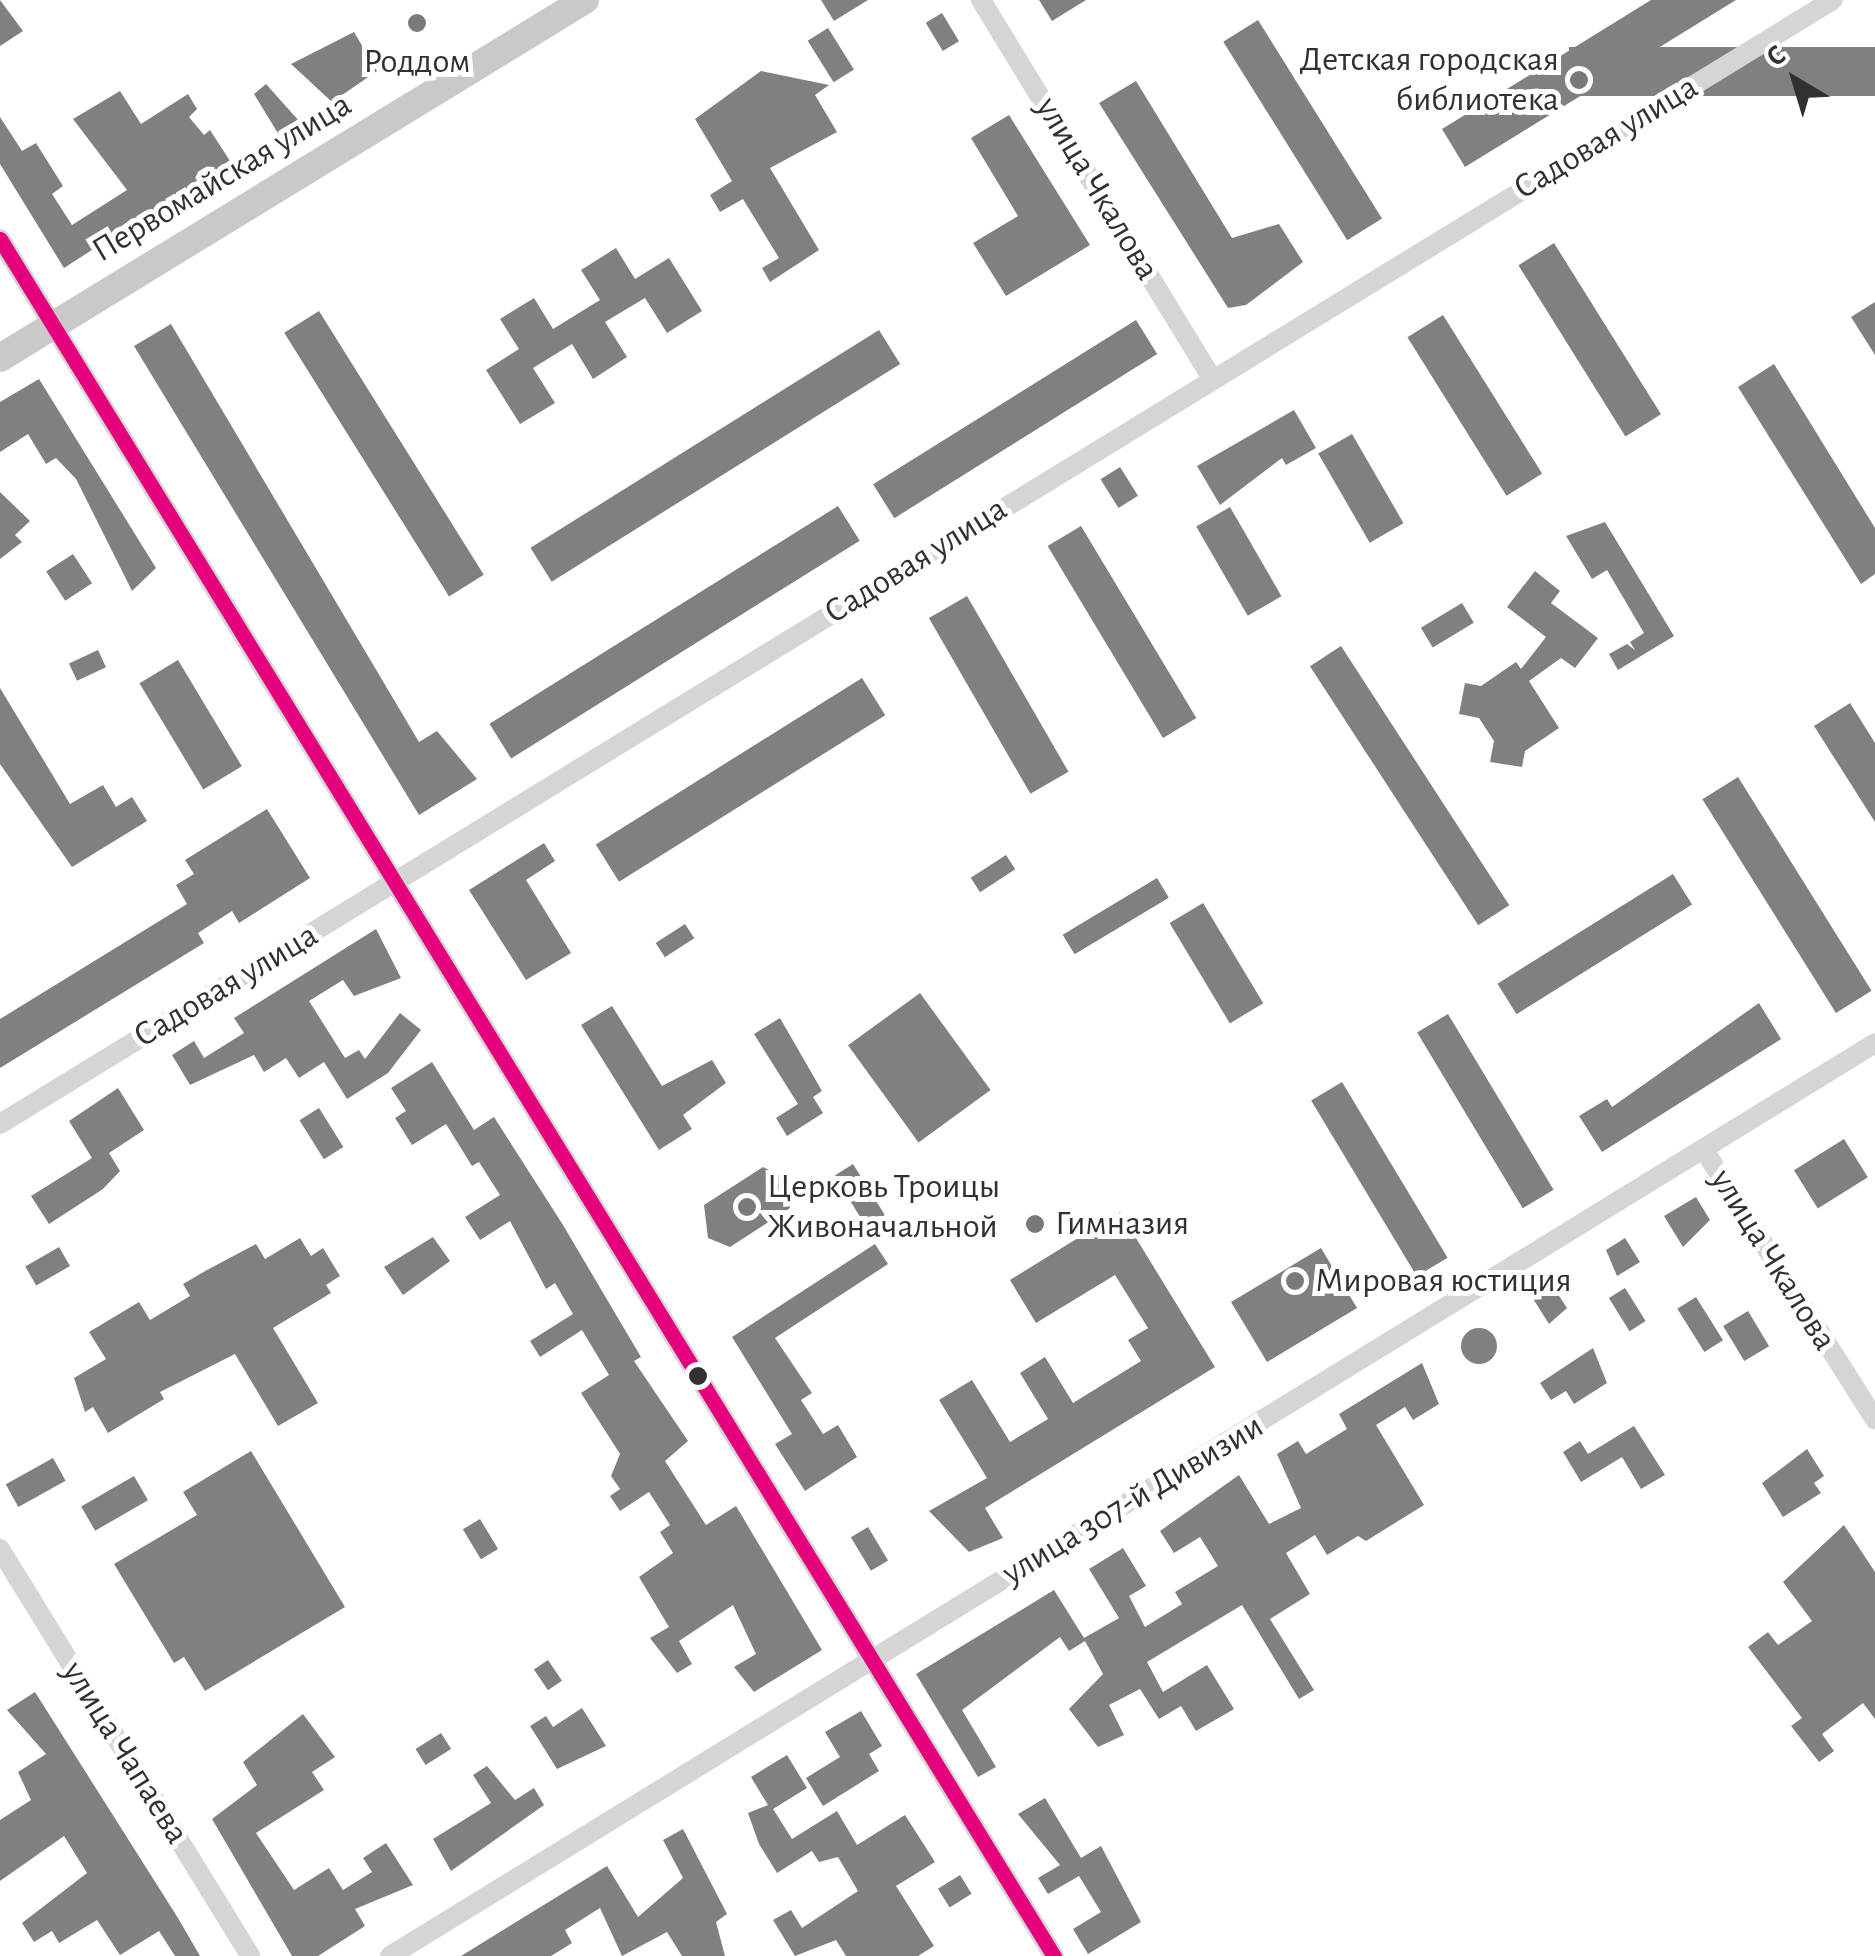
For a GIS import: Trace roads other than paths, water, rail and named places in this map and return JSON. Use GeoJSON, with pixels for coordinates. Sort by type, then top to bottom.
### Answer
{"type":"FeatureCollection","features":[{"type":"Feature","properties":{"kind":"main road","name":"Первомайская улица"},"geometry":{"type":"LineString","coordinates":[[0,358],[585,0]]}},
{"type":"Feature","properties":{"kind":"street","name":"улица Чкалова"},"geometry":{"type":"LineString","coordinates":[[981,0],[1212,378]]}},
{"type":"Feature","properties":{"kind":"street","name":"Садовая улица"},"geometry":{"type":"LineString","coordinates":[[0,1124],[1832,0]]}},
{"type":"Feature","properties":{"kind":"street"},"geometry":{"type":"LineString","coordinates":[[0,239],[1054,1956]]}},
{"type":"Feature","properties":{"kind":"street","name":"улица 307-й Дивизии"},"geometry":{"type":"LineString","coordinates":[[390,1956],[1875,1043]]}},
{"type":"Feature","properties":{"kind":"street","name":"улица Чкалова"},"geometry":{"type":"LineString","coordinates":[[1704,1150],[1875,1420]]}},
{"type":"Feature","properties":{"kind":"street","name":"улица Чапаева"},"geometry":{"type":"LineString","coordinates":[[0,1550],[250,1956]]}},
{"type":"Feature","properties":{"kind":"place","name":"Роддом"},"geometry":{"type":"Point","coordinates":[417,23]}},
{"type":"Feature","properties":{"kind":"place","name":"Детская городская библиотека"},"geometry":{"type":"Point","coordinates":[1579,80]}},
{"type":"Feature","properties":{"kind":"place","name":"Церковь Троицы Живоначальной"},"geometry":{"type":"Point","coordinates":[747,1207]}},
{"type":"Feature","properties":{"kind":"place","name":"Гимназия"},"geometry":{"type":"Point","coordinates":[1035,1224]}},
{"type":"Feature","properties":{"kind":"place","name":"Мировая юстиция"},"geometry":{"type":"Point","coordinates":[1295,1281]}}]}
